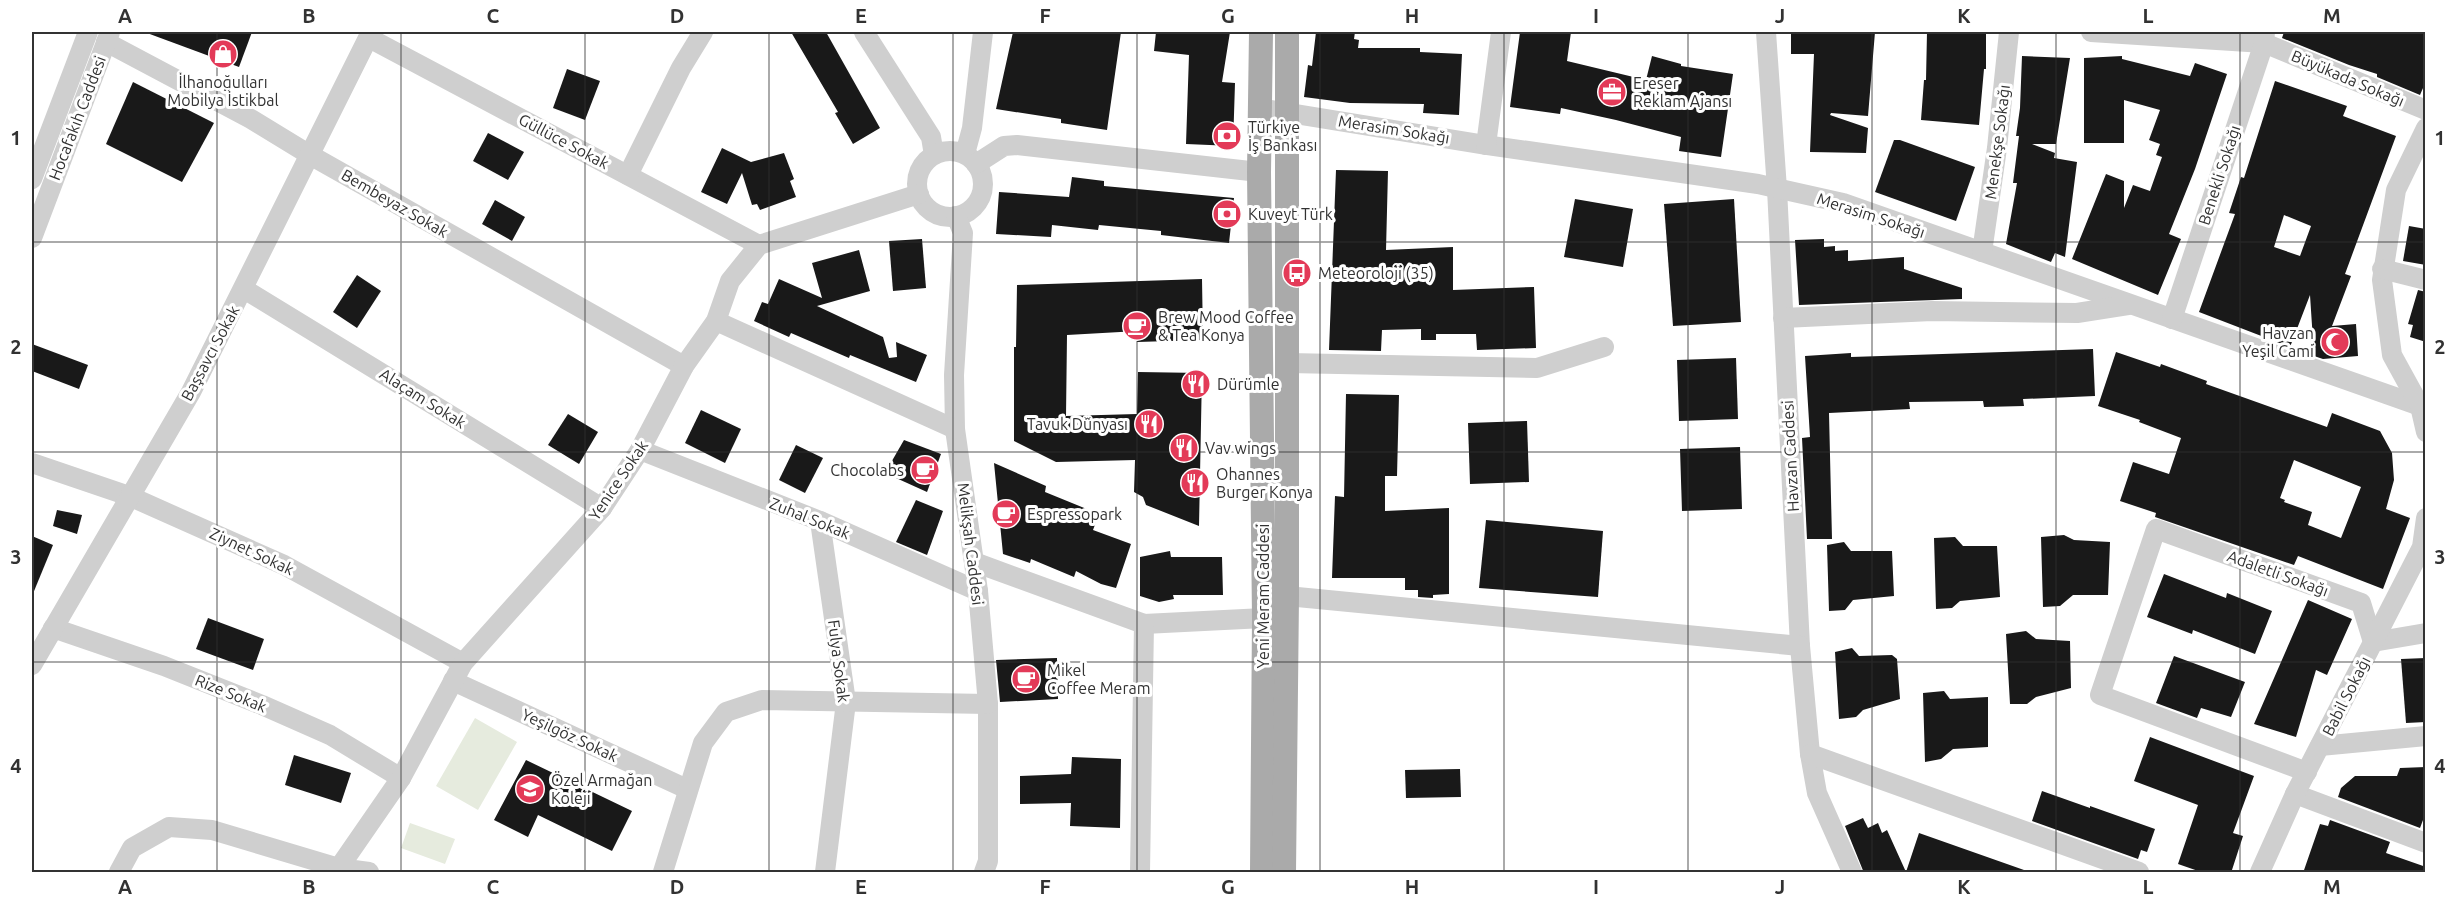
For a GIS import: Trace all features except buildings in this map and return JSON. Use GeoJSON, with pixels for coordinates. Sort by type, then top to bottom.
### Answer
{"type":"FeatureCollection","features":[{"type":"Feature","properties":{"kind":"main road","name":"Yeni Meram Caddesi"},"geometry":{"type":"LineString","coordinates":[[1261,32],[1259,172],[1264,618],[1262,873]]}},
{"type":"Feature","properties":{"kind":"main road","name":"Yeni Meram Caddesi"},"geometry":{"type":"LineString","coordinates":[[1284,873],[1288,363],[1287,32]]}},
{"type":"Feature","properties":{"kind":"street","name":"Hocafakıh Caddesi"},"geometry":{"type":"LineString","coordinates":[[32,180],[88,32]]}},
{"type":"Feature","properties":{"kind":"street"},"geometry":{"type":"LineString","coordinates":[[628,175],[700,32]]}},
{"type":"Feature","properties":{"kind":"street"},"geometry":{"type":"LineString","coordinates":[[864,32],[931,137],[934,155]]}},
{"type":"Feature","properties":{"kind":"street"},"geometry":{"type":"LineString","coordinates":[[970,159],[983,32]]}},
{"type":"Feature","properties":{"kind":"street"},"geometry":{"type":"LineString","coordinates":[[1486,145],[1501,32]]}},
{"type":"Feature","properties":{"kind":"street","name":"Havzan Caddesi"},"geometry":{"type":"LineString","coordinates":[[1766,32],[1777,189],[1800,646],[1810,754],[1817,793],[1852,873]]}},
{"type":"Feature","properties":{"kind":"street","name":"Menekşe Sokağı"},"geometry":{"type":"LineString","coordinates":[[1982,252],[2010,32]]}},
{"type":"Feature","properties":{"kind":"street","name":"Büyükada Sokağı"},"geometry":{"type":"LineString","coordinates":[[2091,32],[2265,37],[2426,110]]}},
{"type":"Feature","properties":{"kind":"street","name":"Güllüce Sokak"},"geometry":{"type":"LineString","coordinates":[[370,34],[759,244]]}},
{"type":"Feature","properties":{"kind":"street","name":"Başsavcı Sokak"},"geometry":{"type":"LineString","coordinates":[[32,665],[191,392],[370,34]]}},
{"type":"Feature","properties":{"kind":"street","name":"Hocafakıh Caddesi"},"geometry":{"type":"LineString","coordinates":[[32,238],[108,37]]}},
{"type":"Feature","properties":{"kind":"street","name":"Bembeyaz Sokak"},"geometry":{"type":"LineString","coordinates":[[108,37],[684,366]]}},
{"type":"Feature","properties":{"kind":"street","name":"Benekli Sokağı"},"geometry":{"type":"LineString","coordinates":[[2172,319],[2265,37]]}},
{"type":"Feature","properties":{"kind":"street","name":"Merasim Sokağı"},"geometry":{"type":"LineString","coordinates":[[1259,108],[1777,189],[1843,203],[2423,407]]}},
{"type":"Feature","properties":{"kind":"street"},"geometry":{"type":"LineString","coordinates":[[2426,129],[2421,149],[2396,190],[2382,269],[2392,355],[2423,407],[2426,432]]}},
{"type":"Feature","properties":{"kind":"street"},"geometry":{"type":"LineString","coordinates":[[970,159],[1004,146],[1017,145],[1259,172]]}},
{"type":"Feature","properties":{"kind":"street"},"geometry":{"type":"LineString","coordinates":[[944,151],[955,151],[970,159],[981,174],[982,185],[975,205],[956,216],[937,214],[928,208],[919,194],[917,180],[926,161],[944,151]]}},
{"type":"Feature","properties":{"kind":"street"},"geometry":{"type":"LineString","coordinates":[[759,244],[919,194]]}},
{"type":"Feature","properties":{"kind":"street","name":"Melikşah Caddesi"},"geometry":{"type":"LineString","coordinates":[[956,216],[963,233],[954,375],[955,429],[978,591],[988,704],[987,861],[984,873]]}},
{"type":"Feature","properties":{"kind":"street","name":"Yenice Sokak"},"geometry":{"type":"LineString","coordinates":[[337,870],[401,778],[462,663],[602,508],[640,450],[684,366],[716,321],[730,281],[759,244]]}},
{"type":"Feature","properties":{"kind":"street"},"geometry":{"type":"LineString","coordinates":[[2382,269],[2426,280]]}},
{"type":"Feature","properties":{"kind":"street","name":"Alaçam Sokak"},"geometry":{"type":"LineString","coordinates":[[244,289],[602,508]]}},
{"type":"Feature","properties":{"kind":"street"},"geometry":{"type":"LineString","coordinates":[[1783,318],[1932,312],[2077,313],[2130,304]]}},
{"type":"Feature","properties":{"kind":"street"},"geometry":{"type":"LineString","coordinates":[[716,321],[955,429]]}},
{"type":"Feature","properties":{"kind":"street"},"geometry":{"type":"LineString","coordinates":[[1288,363],[1537,368],[1604,347]]}},
{"type":"Feature","properties":{"kind":"street","name":"Zuhal Sokak"},"geometry":{"type":"LineString","coordinates":[[640,450],[820,521],[978,591]]}},
{"type":"Feature","properties":{"kind":"street","name":"Ziynet Sokak"},"geometry":{"type":"LineString","coordinates":[[32,462],[129,496],[285,565],[462,663]]}},
{"type":"Feature","properties":{"kind":"street","name":"Babil Sokağı"},"geometry":{"type":"LineString","coordinates":[[2260,873],[2295,794],[2422,547],[2426,518]]}},
{"type":"Feature","properties":{"kind":"street","name":"Fulya Sokak"},"geometry":{"type":"LineString","coordinates":[[820,521],[846,702],[825,873]]}},
{"type":"Feature","properties":{"kind":"street","name":"Adaletli Sokağı"},"geometry":{"type":"LineString","coordinates":[[2307,772],[2100,695],[2156,529],[2361,603],[2373,642]]}},
{"type":"Feature","properties":{"kind":"street"},"geometry":{"type":"LineString","coordinates":[[974,562],[1144,624],[1264,618]]}},
{"type":"Feature","properties":{"kind":"street"},"geometry":{"type":"LineString","coordinates":[[1287,596],[1800,646]]}},
{"type":"Feature","properties":{"kind":"street"},"geometry":{"type":"LineString","coordinates":[[1140,873],[1144,624]]}},
{"type":"Feature","properties":{"kind":"street","name":"Rize Sokak"},"geometry":{"type":"LineString","coordinates":[[53,628],[164,666],[330,735],[401,778]]}},
{"type":"Feature","properties":{"kind":"street"},"geometry":{"type":"LineString","coordinates":[[2373,642],[2426,633]]}},
{"type":"Feature","properties":{"kind":"street","name":"Yeşilgöz Sokak"},"geometry":{"type":"LineString","coordinates":[[453,681],[687,789]]}},
{"type":"Feature","properties":{"kind":"street"},"geometry":{"type":"LineString","coordinates":[[663,873],[703,743],[726,712],[762,699],[988,704]]}},
{"type":"Feature","properties":{"kind":"street"},"geometry":{"type":"LineString","coordinates":[[2320,746],[2426,736]]}},
{"type":"Feature","properties":{"kind":"street"},"geometry":{"type":"LineString","coordinates":[[1810,754],[2139,873]]}},
{"type":"Feature","properties":{"kind":"street"},"geometry":{"type":"LineString","coordinates":[[2295,794],[2426,843]]}},
{"type":"Feature","properties":{"kind":"street"},"geometry":{"type":"LineString","coordinates":[[119,873],[132,848],[169,827],[212,830],[337,870],[369,873]]}},
{"type":"Feature","properties":{"kind":"shaded area"},"geometry":{"type":"Polygon","coordinates":[[[475,718],[517,742],[478,810],[436,786],[475,718]]]}},
{"type":"Feature","properties":{"kind":"shaded area"},"geometry":{"type":"Polygon","coordinates":[[[410,823],[455,839],[445,864],[401,848],[410,823]]]}},
{"type":"Feature","properties":{"kind":"place","name":"İlhanoğulları Mobilya İstikbal"},"geometry":{"type":"Point","coordinates":[223,54]}},
{"type":"Feature","properties":{"kind":"place","name":"Ereser Reklam Ajansı"},"geometry":{"type":"Point","coordinates":[1612,92]}},
{"type":"Feature","properties":{"kind":"place","name":"Türkiye İş Bankası"},"geometry":{"type":"Point","coordinates":[1227,136]}},
{"type":"Feature","properties":{"kind":"place","name":"Kuveyt Türk"},"geometry":{"type":"Point","coordinates":[1227,214]}},
{"type":"Feature","properties":{"kind":"place","name":"Meteoroloji (35)"},"geometry":{"type":"Point","coordinates":[1297,273]}},
{"type":"Feature","properties":{"kind":"place","name":"Brew Mood Coffee & Tea Konya"},"geometry":{"type":"Point","coordinates":[1137,326]}},
{"type":"Feature","properties":{"kind":"place","name":"Havzan Yeşil Cami"},"geometry":{"type":"Point","coordinates":[2335,342]}},
{"type":"Feature","properties":{"kind":"place","name":"Dürümle"},"geometry":{"type":"Point","coordinates":[1196,384]}},
{"type":"Feature","properties":{"kind":"place","name":"Tavuk Dünyası"},"geometry":{"type":"Point","coordinates":[1149,424]}},
{"type":"Feature","properties":{"kind":"place","name":"Vav wings"},"geometry":{"type":"Point","coordinates":[1184,448]}},
{"type":"Feature","properties":{"kind":"place","name":"Chocolabs"},"geometry":{"type":"Point","coordinates":[925,470]}},
{"type":"Feature","properties":{"kind":"place","name":"Ohannes Burger Konya"},"geometry":{"type":"Point","coordinates":[1195,483]}},
{"type":"Feature","properties":{"kind":"place","name":"Espressopark"},"geometry":{"type":"Point","coordinates":[1006,514]}},
{"type":"Feature","properties":{"kind":"place","name":"Mikel Coffee Meram"},"geometry":{"type":"Point","coordinates":[1026,679]}},
{"type":"Feature","properties":{"kind":"place","name":"Özel Armağan Koleji"},"geometry":{"type":"Point","coordinates":[530,789]}}]}
